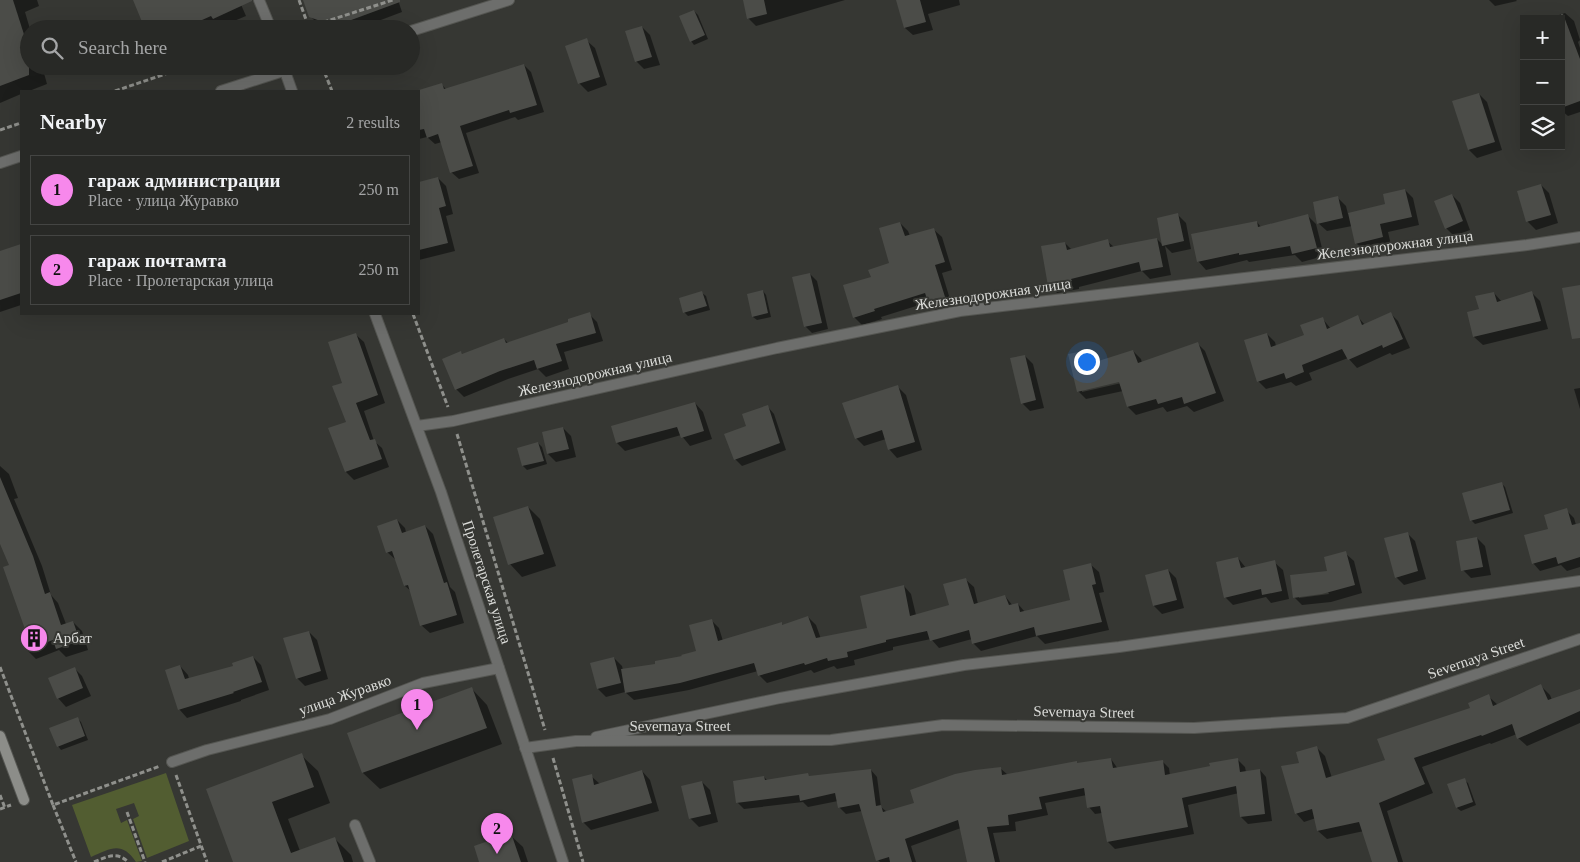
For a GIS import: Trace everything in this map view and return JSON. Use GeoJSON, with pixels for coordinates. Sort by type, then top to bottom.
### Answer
{"type":"FeatureCollection","features":[{"type":"Feature","properties":{"kind":"street"},"geometry":{"type":"LineString","coordinates":[[259,0],[267,20]]}},
{"type":"Feature","properties":{"kind":"street"},"geometry":{"type":"LineString","coordinates":[[420,28],[509,0]]}},
{"type":"Feature","properties":{"kind":"street"},"geometry":{"type":"LineString","coordinates":[[225,90],[267,75]]}},
{"type":"Feature","properties":{"kind":"street"},"geometry":{"type":"LineString","coordinates":[[286,75],[292,90]]}},
{"type":"Feature","properties":{"kind":"street"},"geometry":{"type":"LineString","coordinates":[[0,163],[20,156]]}},
{"type":"Feature","properties":{"kind":"street","name":"Железнодорожная улица"},"geometry":{"type":"LineString","coordinates":[[417,426],[453,421],[777,348],[960,311],[1527,245],[1580,237]]}},
{"type":"Feature","properties":{"kind":"street","name":"Пролетарская улица"},"geometry":{"type":"LineString","coordinates":[[375,315],[442,492],[563,862]]}},
{"type":"Feature","properties":{"kind":"street","name":"Severnaya Street"},"geometry":{"type":"LineString","coordinates":[[525,748],[576,741],[780,698],[964,665],[1119,647],[1580,581]]}},
{"type":"Feature","properties":{"kind":"street","name":"Severnaya Street"},"geometry":{"type":"LineString","coordinates":[[576,741],[831,740],[943,725],[1194,728],[1346,718],[1580,639]]}},
{"type":"Feature","properties":{"kind":"street","name":"улица Журавко"},"geometry":{"type":"LineString","coordinates":[[172,762],[207,750],[330,719],[423,683],[499,668]]}},
{"type":"Feature","properties":{"kind":"street"},"geometry":{"type":"LineString","coordinates":[[0,736],[24,800]]}},
{"type":"Feature","properties":{"kind":"street"},"geometry":{"type":"LineString","coordinates":[[355,825],[370,862]]}},
{"type":"Feature","properties":{"kind":"path"},"geometry":{"type":"LineString","coordinates":[[298,0],[306,20]]}},
{"type":"Feature","properties":{"kind":"path"},"geometry":{"type":"LineString","coordinates":[[333,20],[393,0]]}},
{"type":"Feature","properties":{"kind":"path"},"geometry":{"type":"LineString","coordinates":[[118,90],[162,75]]}},
{"type":"Feature","properties":{"kind":"path"},"geometry":{"type":"LineString","coordinates":[[326,75],[332,90]]}},
{"type":"Feature","properties":{"kind":"path"},"geometry":{"type":"LineString","coordinates":[[0,130],[20,123]]}},
{"type":"Feature","properties":{"kind":"path"},"geometry":{"type":"LineString","coordinates":[[414,315],[453,421],[583,862]]}},
{"type":"Feature","properties":{"kind":"path"},"geometry":{"type":"LineString","coordinates":[[0,667],[76,862]]}},
{"type":"Feature","properties":{"kind":"path"},"geometry":{"type":"LineString","coordinates":[[53,805],[172,762],[207,862]]}},
{"type":"Feature","properties":{"kind":"path"},"geometry":{"type":"LineString","coordinates":[[0,795],[5,808]]}},
{"type":"Feature","properties":{"kind":"path"},"geometry":{"type":"LineString","coordinates":[[127,812],[145,862]]}},
{"type":"Feature","properties":{"kind":"path"},"geometry":{"type":"LineString","coordinates":[[162,862],[201,846]]}},
{"type":"Feature","properties":{"kind":"path"},"geometry":{"type":"LineString","coordinates":[[94,862],[111,855],[122,857],[128,862]]}},
{"type":"Feature","properties":{"kind":"green space"},"geometry":{"type":"Polygon","coordinates":[[[166,773],[189,841],[147,858],[133,819],[139,816],[134,803],[116,809],[121,823],[127,820],[142,861],[136,862],[126,851],[116,848],[91,857],[72,805],[166,773]]]}},
{"type":"Feature","properties":{"kind":"building"},"geometry":{"type":"Polygon","coordinates":[[[0,0],[13,0],[20,22],[20,75],[29,75],[0,86],[0,0]]]}},
{"type":"Feature","properties":{"kind":"building"},"geometry":{"type":"Polygon","coordinates":[[[133,0],[252,0],[213,19],[211,16],[202,20],[141,20],[133,0]]]}},
{"type":"Feature","properties":{"kind":"building"},"geometry":{"type":"Polygon","coordinates":[[[303,0],[400,0],[400,2],[351,20],[318,20],[309,17],[303,0]]]}},
{"type":"Feature","properties":{"kind":"building"},"geometry":{"type":"Polygon","coordinates":[[[743,0],[764,0],[767,14],[747,19],[743,0]]]}},
{"type":"Feature","properties":{"kind":"building"},"geometry":{"type":"Polygon","coordinates":[[[896,0],[920,0],[926,22],[904,28],[896,0]]]}},
{"type":"Feature","properties":{"kind":"building"},"geometry":{"type":"Polygon","coordinates":[[[694,10],[705,35],[690,42],[679,16],[694,10]]]}},
{"type":"Feature","properties":{"kind":"building"},"geometry":{"type":"Polygon","coordinates":[[[1565,19],[1580,59],[1580,101],[1565,107],[1565,19]]]}},
{"type":"Feature","properties":{"kind":"building"},"geometry":{"type":"Polygon","coordinates":[[[642,26],[652,57],[635,62],[625,31],[642,26]]]}},
{"type":"Feature","properties":{"kind":"building"},"geometry":{"type":"Polygon","coordinates":[[[587,38],[600,77],[578,84],[565,46],[587,38]]]}},
{"type":"Feature","properties":{"kind":"building"},"geometry":{"type":"Polygon","coordinates":[[[524,64],[537,105],[510,113],[509,110],[460,126],[473,166],[450,173],[438,134],[427,138],[424,129],[420,130],[419,90],[442,83],[444,89],[524,64]]]}},
{"type":"Feature","properties":{"kind":"building"},"geometry":{"type":"Polygon","coordinates":[[[1479,93],[1495,142],[1468,150],[1452,101],[1479,93]]]}},
{"type":"Feature","properties":{"kind":"building"},"geometry":{"type":"Polygon","coordinates":[[[438,177],[446,206],[439,208],[448,243],[420,250],[420,182],[438,177]]]}},
{"type":"Feature","properties":{"kind":"building"},"geometry":{"type":"Polygon","coordinates":[[[1541,184],[1551,215],[1526,222],[1517,191],[1541,184]]]}},
{"type":"Feature","properties":{"kind":"building"},"geometry":{"type":"Polygon","coordinates":[[[1405,189],[1412,217],[1380,224],[1383,237],[1355,244],[1348,213],[1385,204],[1383,194],[1405,189]]]}},
{"type":"Feature","properties":{"kind":"building"},"geometry":{"type":"Polygon","coordinates":[[[1452,194],[1463,221],[1445,229],[1434,201],[1452,194]]]}},
{"type":"Feature","properties":{"kind":"building"},"geometry":{"type":"Polygon","coordinates":[[[1338,196],[1343,218],[1317,224],[1313,202],[1338,196]]]}},
{"type":"Feature","properties":{"kind":"building"},"geometry":{"type":"Polygon","coordinates":[[[1178,213],[1184,241],[1162,246],[1157,218],[1178,213]]]}},
{"type":"Feature","properties":{"kind":"building"},"geometry":{"type":"Polygon","coordinates":[[[1308,214],[1317,248],[1292,254],[1290,246],[1239,255],[1239,253],[1197,262],[1191,234],[1257,221],[1258,227],[1308,214]]]}},
{"type":"Feature","properties":{"kind":"building"},"geometry":{"type":"Polygon","coordinates":[[[900,222],[905,236],[934,228],[945,262],[935,265],[946,300],[929,305],[925,293],[874,309],[875,311],[853,318],[843,285],[871,277],[868,270],[889,263],[879,228],[900,222]]]}},
{"type":"Feature","properties":{"kind":"building"},"geometry":{"type":"Polygon","coordinates":[[[1157,238],[1163,267],[1141,271],[1139,262],[1048,286],[1041,246],[1065,242],[1067,250],[1108,239],[1110,247],[1157,238]]]}},
{"type":"Feature","properties":{"kind":"building"},"geometry":{"type":"Polygon","coordinates":[[[20,244],[20,293],[0,300],[0,251],[20,244]]]}},
{"type":"Feature","properties":{"kind":"building"},"geometry":{"type":"Polygon","coordinates":[[[810,273],[822,323],[804,327],[792,277],[810,273]]]}},
{"type":"Feature","properties":{"kind":"building"},"geometry":{"type":"Polygon","coordinates":[[[1580,285],[1580,338],[1572,339],[1562,288],[1580,285]]]}},
{"type":"Feature","properties":{"kind":"building"},"geometry":{"type":"Polygon","coordinates":[[[763,290],[768,313],[752,317],[747,294],[763,290]]]}},
{"type":"Feature","properties":{"kind":"building"},"geometry":{"type":"Polygon","coordinates":[[[702,291],[707,306],[683,313],[679,298],[702,291]]]}},
{"type":"Feature","properties":{"kind":"building"},"geometry":{"type":"Polygon","coordinates":[[[1532,291],[1541,321],[1473,337],[1467,312],[1479,309],[1475,296],[1494,292],[1497,302],[1532,291]]]}},
{"type":"Feature","properties":{"kind":"building"},"geometry":{"type":"Polygon","coordinates":[[[590,312],[596,333],[556,344],[562,361],[537,369],[534,360],[500,371],[455,390],[442,359],[461,351],[462,354],[504,338],[506,343],[568,322],[568,319],[590,312]]]}},
{"type":"Feature","properties":{"kind":"building"},"geometry":{"type":"Polygon","coordinates":[[[1391,312],[1403,339],[1383,348],[1382,345],[1348,360],[1342,349],[1302,365],[1304,372],[1286,379],[1284,373],[1257,382],[1244,340],[1267,333],[1271,347],[1304,335],[1300,325],[1323,317],[1327,329],[1358,315],[1362,325],[1391,312]]]}},
{"type":"Feature","properties":{"kind":"building"},"geometry":{"type":"Polygon","coordinates":[[[356,333],[378,395],[356,403],[370,440],[375,439],[382,459],[345,472],[328,428],[346,422],[332,386],[342,383],[328,342],[356,333]]]}},
{"type":"Feature","properties":{"kind":"building"},"geometry":{"type":"Polygon","coordinates":[[[1198,342],[1216,393],[1184,404],[1182,397],[1158,404],[1156,399],[1127,407],[1119,382],[1077,392],[1068,354],[1089,350],[1092,363],[1133,350],[1138,363],[1198,342]]]}},
{"type":"Feature","properties":{"kind":"building"},"geometry":{"type":"Polygon","coordinates":[[[1025,355],[1036,400],[1021,404],[1010,358],[1025,355]]]}},
{"type":"Feature","properties":{"kind":"building"},"geometry":{"type":"Polygon","coordinates":[[[898,385],[915,442],[888,450],[882,430],[855,439],[842,403],[898,385]]]}},
{"type":"Feature","properties":{"kind":"building"},"geometry":{"type":"Polygon","coordinates":[[[695,402],[704,431],[681,438],[677,427],[616,443],[611,426],[695,402]]]}},
{"type":"Feature","properties":{"kind":"building"},"geometry":{"type":"Polygon","coordinates":[[[768,405],[780,443],[734,460],[724,434],[746,426],[742,414],[768,405]]]}},
{"type":"Feature","properties":{"kind":"building"},"geometry":{"type":"Polygon","coordinates":[[[563,427],[569,449],[547,454],[542,432],[563,427]]]}},
{"type":"Feature","properties":{"kind":"building"},"geometry":{"type":"Polygon","coordinates":[[[538,442],[544,461],[522,466],[517,448],[538,442]]]}},
{"type":"Feature","properties":{"kind":"building"},"geometry":{"type":"Polygon","coordinates":[[[0,477],[33,556],[45,594],[50,592],[61,625],[73,621],[80,641],[56,649],[53,640],[26,650],[20,634],[26,632],[3,567],[9,565],[0,544],[0,477]]]}},
{"type":"Feature","properties":{"kind":"building"},"geometry":{"type":"Polygon","coordinates":[[[1502,482],[1510,510],[1470,521],[1462,493],[1502,482]]]}},
{"type":"Feature","properties":{"kind":"building"},"geometry":{"type":"Polygon","coordinates":[[[528,506],[544,554],[508,565],[493,517],[528,506]]]}},
{"type":"Feature","properties":{"kind":"building"},"geometry":{"type":"Polygon","coordinates":[[[1567,508],[1572,525],[1580,523],[1580,557],[1558,564],[1556,557],[1532,564],[1524,535],[1548,529],[1544,515],[1567,508]]]}},
{"type":"Feature","properties":{"kind":"building"},"geometry":{"type":"Polygon","coordinates":[[[397,519],[402,533],[425,525],[444,583],[447,582],[457,615],[420,626],[408,585],[404,586],[392,551],[386,553],[377,526],[397,519]]]}},
{"type":"Feature","properties":{"kind":"building"},"geometry":{"type":"Polygon","coordinates":[[[1408,532],[1418,571],[1395,578],[1384,538],[1408,532]]]}},
{"type":"Feature","properties":{"kind":"building"},"geometry":{"type":"Polygon","coordinates":[[[1477,537],[1483,567],[1461,571],[1456,541],[1477,537]]]}},
{"type":"Feature","properties":{"kind":"building"},"geometry":{"type":"Polygon","coordinates":[[[1346,551],[1355,585],[1322,594],[1293,598],[1290,575],[1327,571],[1324,557],[1346,551]]]}},
{"type":"Feature","properties":{"kind":"building"},"geometry":{"type":"Polygon","coordinates":[[[1238,557],[1241,568],[1275,560],[1282,591],[1262,595],[1261,589],[1224,598],[1216,562],[1238,557]]]}},
{"type":"Feature","properties":{"kind":"building"},"geometry":{"type":"Polygon","coordinates":[[[1091,563],[1096,584],[1092,585],[1102,622],[1036,636],[1034,627],[972,644],[969,630],[930,641],[927,631],[886,640],[886,642],[847,652],[848,657],[828,661],[827,658],[758,676],[754,663],[680,683],[625,693],[621,669],[655,664],[655,661],[682,656],[696,651],[689,625],[712,619],[718,641],[782,622],[782,625],[808,616],[816,638],[867,628],[860,596],[904,585],[910,616],[949,605],[943,584],[966,578],[974,604],[1005,595],[1009,605],[1018,603],[1020,612],[1070,600],[1063,570],[1091,563]]]}},
{"type":"Feature","properties":{"kind":"building"},"geometry":{"type":"Polygon","coordinates":[[[1168,569],[1177,600],[1153,606],[1145,575],[1168,569]]]}},
{"type":"Feature","properties":{"kind":"building"},"geometry":{"type":"Polygon","coordinates":[[[309,631],[321,671],[296,679],[283,638],[309,631]]]}},
{"type":"Feature","properties":{"kind":"building"},"geometry":{"type":"Polygon","coordinates":[[[253,656],[262,682],[234,693],[178,710],[165,670],[180,665],[185,679],[233,666],[232,663],[253,656]]]}},
{"type":"Feature","properties":{"kind":"building"},"geometry":{"type":"Polygon","coordinates":[[[614,657],[621,683],[597,689],[590,663],[614,657]]]}},
{"type":"Feature","properties":{"kind":"building"},"geometry":{"type":"Polygon","coordinates":[[[75,667],[83,688],[57,699],[48,678],[75,667]]]}},
{"type":"Feature","properties":{"kind":"building"},"geometry":{"type":"Polygon","coordinates":[[[1541,684],[1548,700],[1580,689],[1580,711],[1517,739],[1512,724],[1482,736],[1414,758],[1425,784],[1379,803],[1398,862],[1372,862],[1359,822],[1317,831],[1312,809],[1295,814],[1281,766],[1299,763],[1296,752],[1317,746],[1326,778],[1385,760],[1377,739],[1470,708],[1468,703],[1489,694],[1493,706],[1541,684]]]}},
{"type":"Feature","properties":{"kind":"building"},"geometry":{"type":"Polygon","coordinates":[[[472,687],[487,728],[362,773],[347,733],[472,687]]]}},
{"type":"Feature","properties":{"kind":"building"},"geometry":{"type":"Polygon","coordinates":[[[78,717],[85,736],[57,747],[49,728],[78,717]]]}},
{"type":"Feature","properties":{"kind":"building"},"geometry":{"type":"Polygon","coordinates":[[[302,753],[314,787],[272,802],[291,853],[335,837],[344,862],[233,862],[206,789],[302,753]]]}},
{"type":"Feature","properties":{"kind":"building"},"geometry":{"type":"Polygon","coordinates":[[[1111,758],[1113,768],[1163,760],[1165,775],[1210,766],[1209,763],[1238,758],[1240,772],[1260,769],[1265,814],[1240,817],[1236,786],[1182,798],[1188,827],[1107,842],[1100,806],[1087,808],[1084,788],[1039,797],[1042,809],[1008,815],[1009,825],[987,827],[995,862],[967,862],[958,820],[905,839],[912,862],[890,862],[889,857],[876,861],[859,804],[838,808],[835,793],[800,801],[799,795],[736,803],[733,781],[764,776],[765,780],[808,773],[809,776],[871,769],[876,806],[881,805],[883,812],[914,803],[910,790],[955,774],[1001,767],[1002,775],[1077,761],[1077,763],[1111,758]]]}},
{"type":"Feature","properties":{"kind":"building"},"geometry":{"type":"Polygon","coordinates":[[[642,770],[652,803],[582,823],[572,779],[592,774],[594,785],[642,770]]]}},
{"type":"Feature","properties":{"kind":"building"},"geometry":{"type":"Polygon","coordinates":[[[1465,778],[1473,802],[1456,808],[1447,784],[1465,778]]]}},
{"type":"Feature","properties":{"kind":"building"},"geometry":{"type":"Polygon","coordinates":[[[702,781],[711,814],[689,819],[681,786],[702,781]]]}},
{"type":"Feature","properties":{"kind":"building"},"geometry":{"type":"Polygon","coordinates":[[[511,833],[521,862],[479,862],[474,846],[511,833]]]}},
{"type":"Feature","properties":{"kind":"place","name":"Арбат"},"geometry":{"type":"Point","coordinates":[34,638]}},
{"type":"Feature","properties":{"kind":"place","name":"гараж администрации"},"geometry":{"type":"Point","coordinates":[417,730]}},
{"type":"Feature","properties":{"kind":"place","name":"гараж почтамта"},"geometry":{"type":"Point","coordinates":[497,854]}}]}
